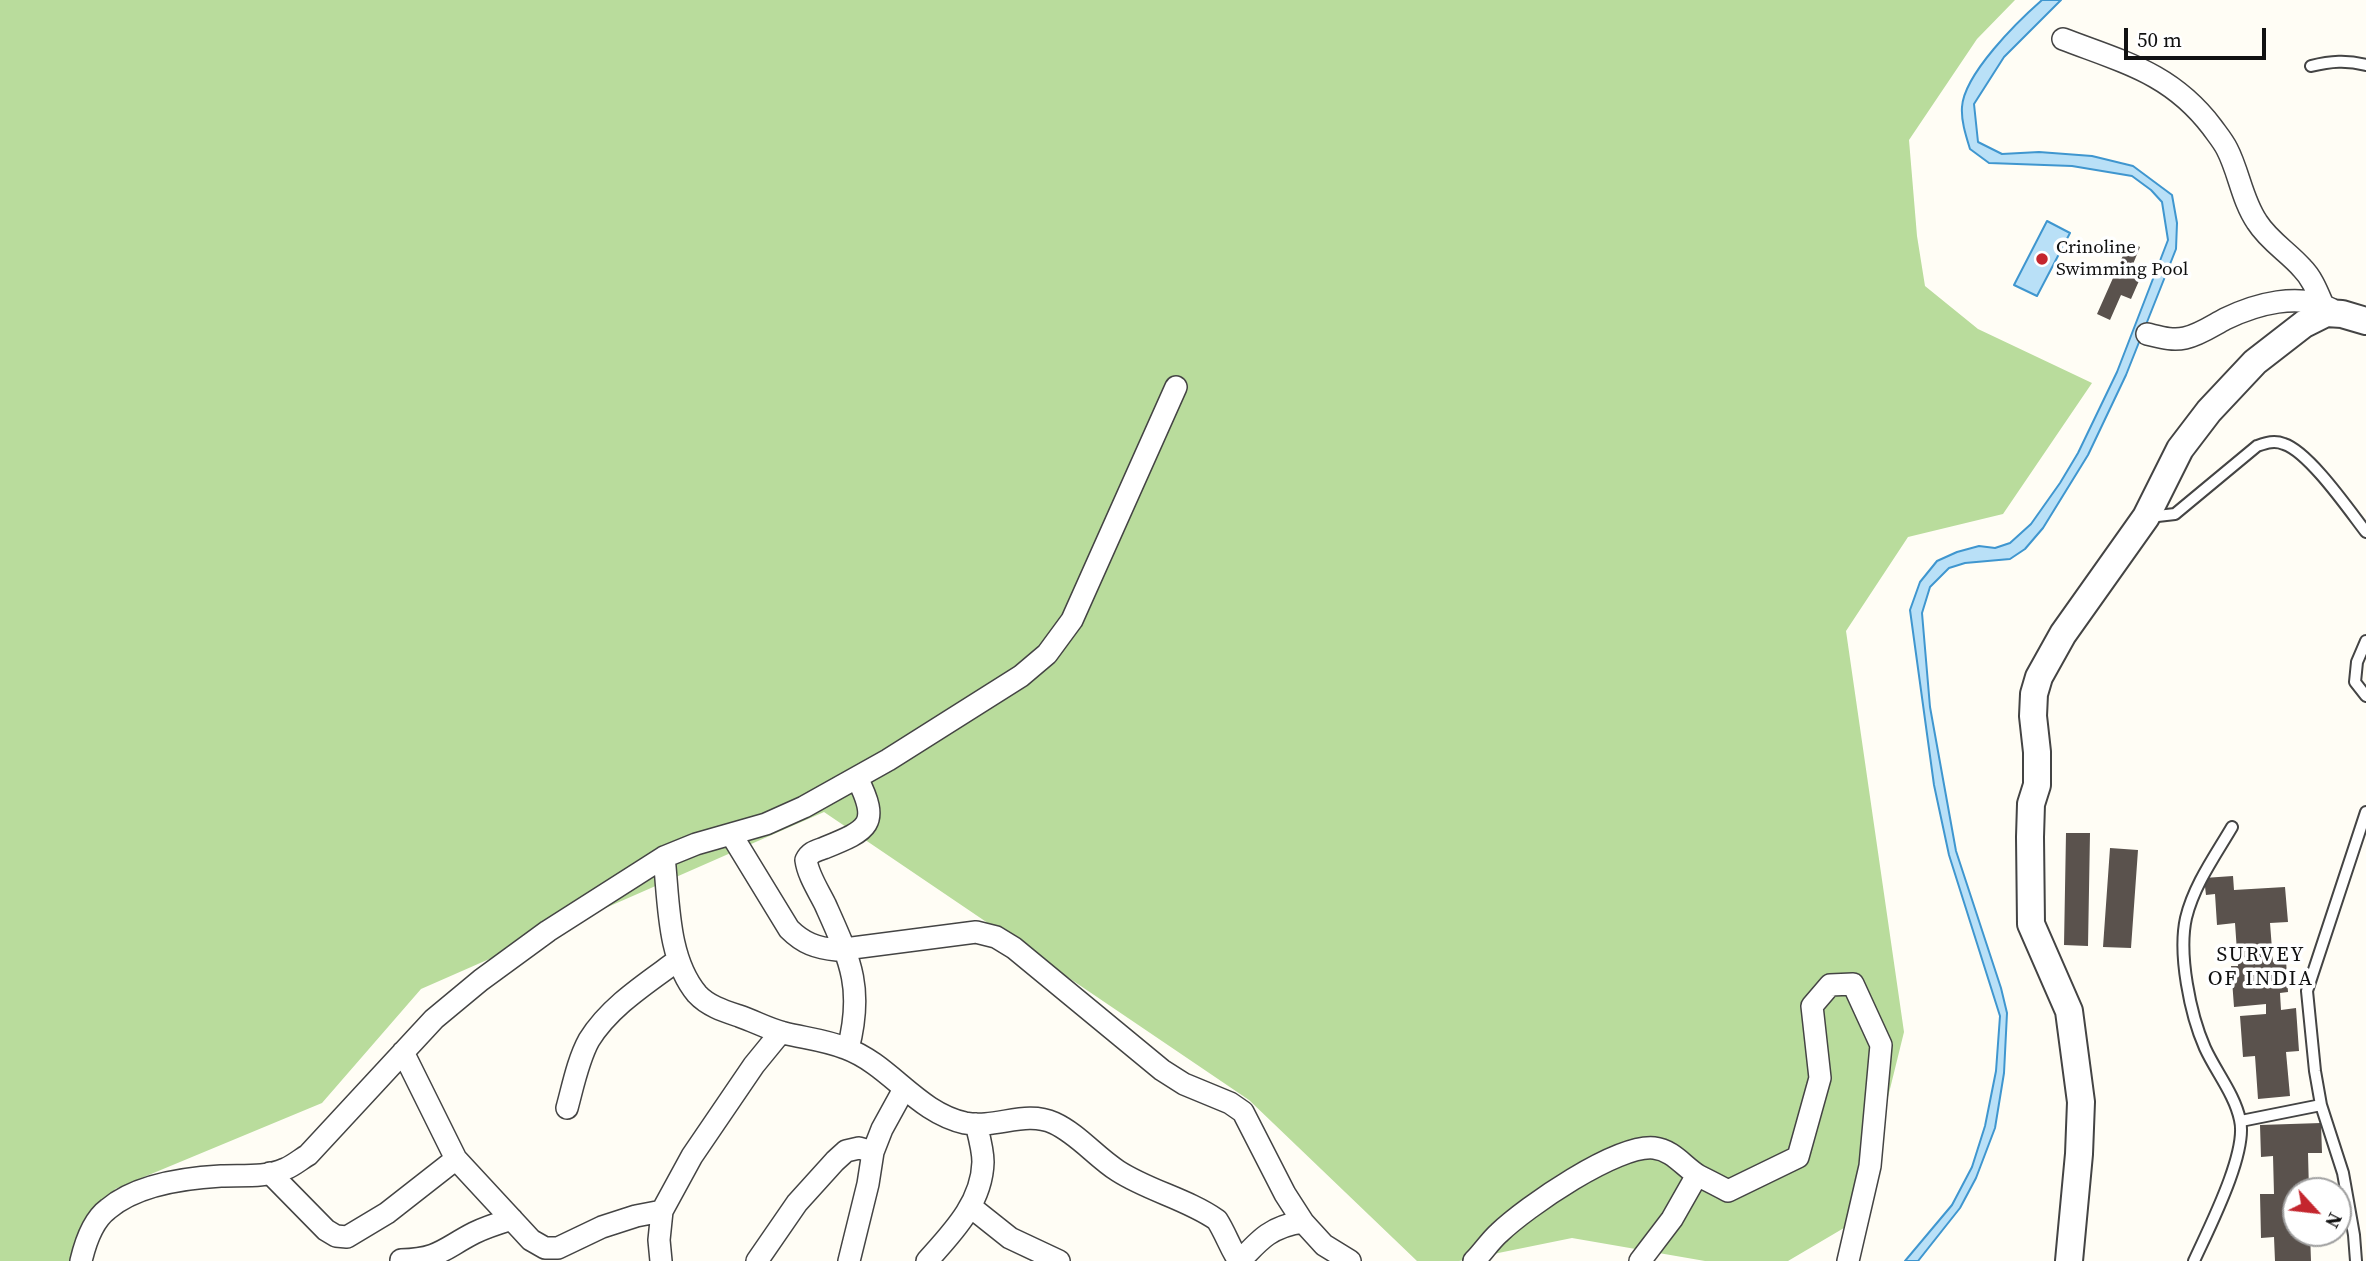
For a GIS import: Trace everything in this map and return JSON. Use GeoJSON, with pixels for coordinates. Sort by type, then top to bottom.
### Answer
{"type":"FeatureCollection","features":[{"type":"Feature","properties":{"kind":"street"},"geometry":{"type":"LineString","coordinates":[[2063,39],[2144,70],[2172,85],[2198,108],[2226,145],[2248,207],[2258,224],[2344,313]]}},
{"type":"Feature","properties":{"kind":"street"},"geometry":{"type":"LineString","coordinates":[[2147,334],[2168,339],[2185,338],[2251,309],[2277,302],[2307,301],[2344,313]]}},
{"type":"Feature","properties":{"kind":"street"},"geometry":{"type":"LineString","coordinates":[[2069,1261],[2081,1102],[2068,1011],[2031,923],[2031,804],[2037,777],[2034,694],[2046,661],[2146,517],[2180,449],[2209,411],[2255,362],[2304,324],[2326,313],[2344,313]]}},
{"type":"Feature","properties":{"kind":"street"},"geometry":{"type":"LineString","coordinates":[[81,1261],[92,1230],[106,1210],[127,1196],[168,1183],[217,1176],[270,1173],[286,1169],[308,1155],[434,1019],[481,980],[548,932],[664,857],[778,818],[857,778],[1021,676],[1047,654],[1072,620],[1176,387]]}},
{"type":"Feature","properties":{"kind":"street"},"geometry":{"type":"LineString","coordinates":[[848,1049],[855,1021],[854,983],[845,949],[806,860],[811,853],[857,835],[864,827],[870,807],[857,778]]}},
{"type":"Feature","properties":{"kind":"street"},"geometry":{"type":"LineString","coordinates":[[730,835],[789,929],[800,940],[817,948],[845,949],[976,932],[996,937],[1014,948],[1162,1070],[1184,1084],[1230,1103],[1243,1112],[1285,1194],[1303,1222],[1324,1245],[1350,1261]]}},
{"type":"Feature","properties":{"kind":"street"},"geometry":{"type":"LineString","coordinates":[[664,857],[678,960],[687,980],[700,997],[718,1009],[781,1032],[848,1049],[874,1063],[922,1104],[943,1116],[990,1125],[1020,1118],[1039,1118],[1054,1123],[1117,1171],[1217,1220],[1239,1261],[1273,1230],[1287,1224],[1303,1222]]}},
{"type":"Feature","properties":{"kind":"street"},"geometry":{"type":"LineString","coordinates":[[567,1108],[589,1041],[605,1018],[678,960]]}},
{"type":"Feature","properties":{"kind":"street"},"geometry":{"type":"LineString","coordinates":[[1474,1261],[1499,1233],[1525,1211],[1604,1162],[1636,1150],[1654,1148],[1672,1154],[1697,1175],[1728,1191],[1798,1157],[1820,1079],[1812,1006],[1830,985],[1853,984],[1881,1045],[1870,1166],[1848,1261]]}},
{"type":"Feature","properties":{"kind":"street"},"geometry":{"type":"LineString","coordinates":[[661,1261],[659,1240],[662,1211],[692,1156],[754,1065],[781,1032]]}},
{"type":"Feature","properties":{"kind":"street"},"geometry":{"type":"LineString","coordinates":[[403,1052],[456,1159],[546,1254],[602,1227],[662,1211]]}},
{"type":"Feature","properties":{"kind":"street"},"geometry":{"type":"LineString","coordinates":[[849,1261],[873,1152],[904,1089]]}},
{"type":"Feature","properties":{"kind":"street"},"geometry":{"type":"LineString","coordinates":[[927,1261],[971,1207],[983,1161],[976,1124]]}},
{"type":"Feature","properties":{"kind":"street"},"geometry":{"type":"LineString","coordinates":[[757,1261],[797,1203],[835,1161],[846,1151],[859,1149],[873,1152]]}},
{"type":"Feature","properties":{"kind":"street"},"geometry":{"type":"LineString","coordinates":[[270,1173],[326,1230],[337,1236],[347,1237],[387,1213],[456,1159]]}},
{"type":"Feature","properties":{"kind":"street"},"geometry":{"type":"LineString","coordinates":[[1640,1261],[1672,1219],[1697,1175]]}},
{"type":"Feature","properties":{"kind":"street"},"geometry":{"type":"LineString","coordinates":[[971,1207],[1010,1238],[1059,1261]]}},
{"type":"Feature","properties":{"kind":"street"},"geometry":{"type":"LineString","coordinates":[[401,1261],[443,1253],[475,1233],[512,1219]]}},
{"type":"Feature","properties":{"kind":"lane"},"geometry":{"type":"LineString","coordinates":[[2311,66],[2329,61],[2350,61],[2366,65]]}},
{"type":"Feature","properties":{"kind":"lane"},"geometry":{"type":"LineString","coordinates":[[2146,517],[2175,514],[2257,446],[2271,442],[2284,444],[2298,452],[2337,494],[2366,532]]}},
{"type":"Feature","properties":{"kind":"lane"},"geometry":{"type":"LineString","coordinates":[[2366,641],[2357,662],[2355,682],[2366,696]]}},
{"type":"Feature","properties":{"kind":"lane"},"geometry":{"type":"LineString","coordinates":[[2356,1261],[2343,1173],[2321,1105],[2307,991],[2366,812]]}},
{"type":"Feature","properties":{"kind":"lane"},"geometry":{"type":"LineString","coordinates":[[2194,1261],[2235,1163],[2241,1121],[2205,1048],[2193,1013],[2184,967],[2186,918],[2202,877],[2232,827]]}},
{"type":"Feature","properties":{"kind":"lane"},"geometry":{"type":"LineString","coordinates":[[2241,1121],[2321,1105]]}},
{"type":"Feature","properties":{"kind":"green space"},"geometry":{"type":"Polygon","coordinates":[[[0,0],[2015,0],[1977,39],[1909,140],[1917,236],[1925,286],[1978,329],[2092,383],[2003,514],[1908,537],[1846,631],[1904,1032],[1872,1162],[1849,1225],[1788,1261],[1705,1261],[1572,1238],[1459,1261],[1417,1261],[1249,1100],[824,812],[421,989],[322,1103],[115,1189],[83,1261],[0,1261],[0,0]]]}},
{"type":"Feature","properties":{"kind":"water"},"geometry":{"type":"Polygon","coordinates":[[[2042,0],[2061,0],[2004,57],[1974,104],[1978,142],[2002,154],[2039,152],[2092,156],[2133,166],[2172,195],[2177,223],[2176,249],[2126,375],[2088,455],[2043,528],[2025,549],[2010,559],[1965,563],[1949,568],[1930,587],[1922,613],[1930,707],[1956,851],[2007,1013],[2004,1073],[1995,1128],[1976,1178],[1960,1208],[1918,1261],[1905,1261],[1952,1205],[1972,1167],[1985,1126],[1996,1071],[2000,1016],[1949,855],[1934,785],[1910,610],[1920,582],[1937,561],[1979,546],[1995,548],[2010,543],[2031,524],[2060,483],[2078,453],[2117,372],[2168,240],[2162,202],[2132,176],[2072,166],[1989,163],[1970,149],[1962,107],[1972,79],[1994,49],[2042,0]]]}},
{"type":"Feature","properties":{"kind":"water","name":"Crinoline Swimming Pool"},"geometry":{"type":"Polygon","coordinates":[[[2047,221],[2070,233],[2037,296],[2014,285],[2047,221]]]}},
{"type":"Feature","properties":{"kind":"building"},"geometry":{"type":"Polygon","coordinates":[[[2129,242],[2140,247],[2131,269],[2142,274],[2131,299],[2121,295],[2110,320],[2097,314],[2129,242]]]}},
{"type":"Feature","properties":{"kind":"building"},"geometry":{"type":"Polygon","coordinates":[[[2066,833],[2090,833],[2088,946],[2064,945],[2066,833]]]}},
{"type":"Feature","properties":{"kind":"building"},"geometry":{"type":"Polygon","coordinates":[[[2110,848],[2138,850],[2131,948],[2103,947],[2110,848]]]}},
{"type":"Feature","properties":{"kind":"building"},"geometry":{"type":"Polygon","coordinates":[[[2233,876],[2234,890],[2285,887],[2288,922],[2270,923],[2273,962],[2286,960],[2288,992],[2280,993],[2281,1010],[2296,1008],[2299,1051],[2286,1052],[2290,1096],[2258,1099],[2255,1056],[2243,1057],[2240,1016],[2266,1014],[2266,1004],[2234,1007],[2231,966],[2238,966],[2235,923],[2217,925],[2215,894],[2206,895],[2204,878],[2233,876]]]}},
{"type":"Feature","properties":{"kind":"building"},"geometry":{"type":"Polygon","coordinates":[[[2321,1123],[2322,1153],[2308,1153],[2309,1177],[2282,1177],[2282,1247],[2310,1247],[2311,1261],[2275,1261],[2274,1237],[2261,1238],[2260,1194],[2274,1194],[2273,1156],[2261,1157],[2260,1125],[2321,1123]]]}},
{"type":"Feature","properties":{"kind":"place","name":"Crinoline Swimming Pool"},"geometry":{"type":"Point","coordinates":[2042,259]}},
{"type":"Feature","properties":{"kind":"district","name":"SURVEY OF INDIA"},"geometry":{"type":"Point","coordinates":[2261,968]}}]}
